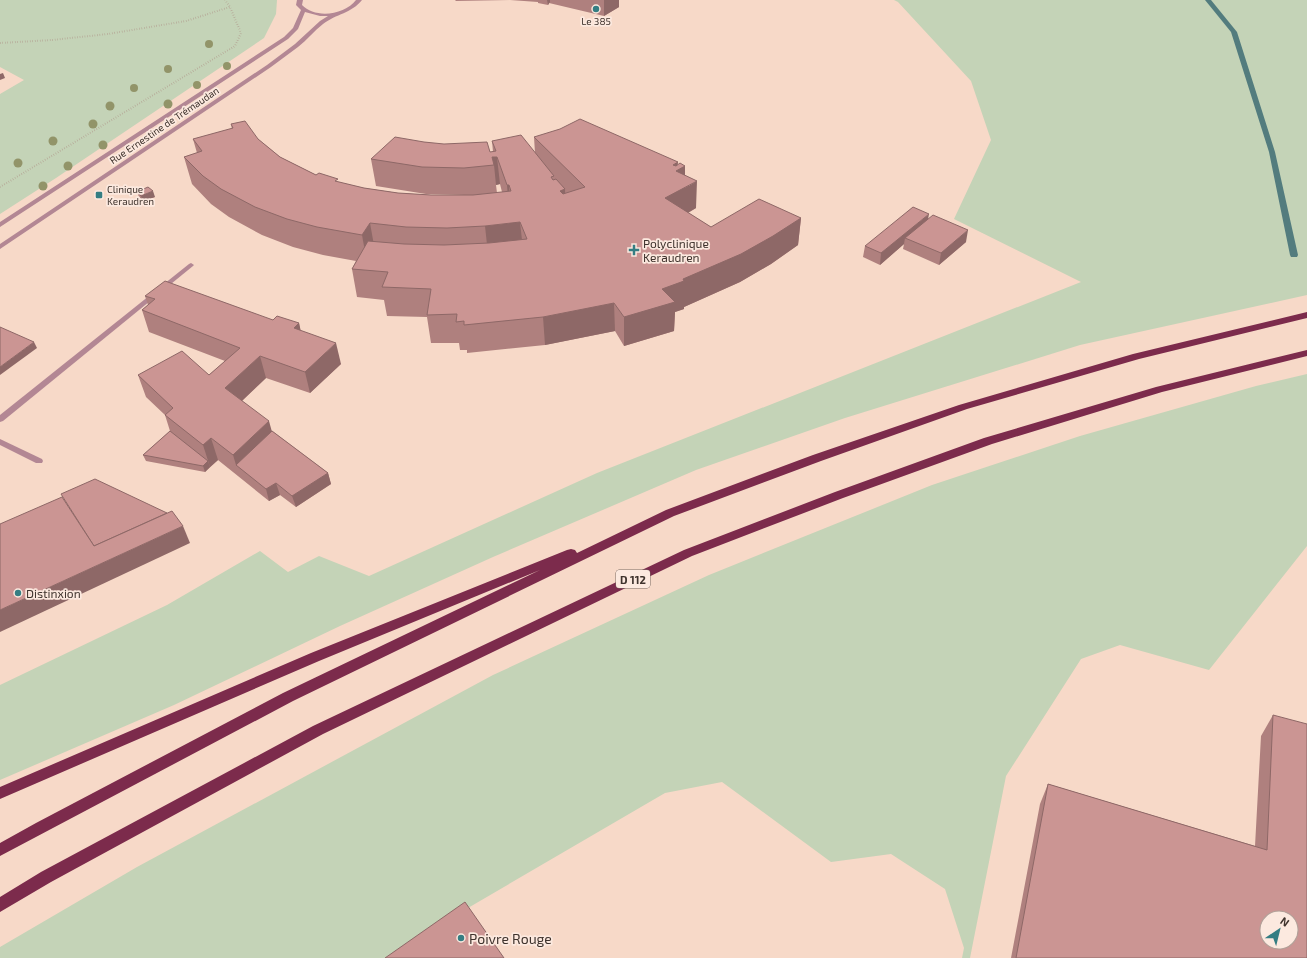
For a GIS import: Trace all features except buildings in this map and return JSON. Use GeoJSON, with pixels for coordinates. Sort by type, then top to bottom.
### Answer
{"type":"FeatureCollection","features":[{"type":"Feature","properties":{"kind":"highway"},"geometry":{"type":"LineString","coordinates":[[0,793],[315,657],[670,513],[817,458],[962,407],[1137,356],[1307,315]]}},
{"type":"Feature","properties":{"kind":"highway","name":"D 112"},"geometry":{"type":"LineString","coordinates":[[0,905],[46,877],[318,730],[688,553],[839,495],[988,441],[1160,389],[1307,353]]}},
{"type":"Feature","properties":{"kind":"highway"},"geometry":{"type":"LineString","coordinates":[[0,850],[288,697],[670,513]]}},
{"type":"Feature","properties":{"kind":"street"},"geometry":{"type":"LineString","coordinates":[[298,2],[304,10],[312,13],[335,14],[350,9],[356,5],[358,0]]}},
{"type":"Feature","properties":{"kind":"street","name":"Rue Ernestine de Trémaudan"},"geometry":{"type":"LineString","coordinates":[[0,226],[286,38],[295,29],[304,10]]}},
{"type":"Feature","properties":{"kind":"street","name":"Rue Ernestine de Trémaudan"},"geometry":{"type":"LineString","coordinates":[[0,247],[269,66],[297,45],[322,22],[335,14]]}},
{"type":"Feature","properties":{"kind":"street"},"geometry":{"type":"LineString","coordinates":[[0,419],[191,265]]}},
{"type":"Feature","properties":{"kind":"street"},"geometry":{"type":"LineString","coordinates":[[0,442],[40,461]]}},
{"type":"Feature","properties":{"kind":"path"},"geometry":{"type":"LineString","coordinates":[[0,187],[235,46],[241,33],[230,7],[225,0]]}},
{"type":"Feature","properties":{"kind":"path"},"geometry":{"type":"LineString","coordinates":[[0,43],[52,40],[108,34],[186,21],[230,7]]}},
{"type":"Feature","properties":{"kind":"green space"},"geometry":{"type":"Polygon","coordinates":[[[0,0],[277,0],[276,14],[264,38],[0,214],[0,94],[24,80],[0,67],[0,0]]]}},
{"type":"Feature","properties":{"kind":"green space"},"geometry":{"type":"Polygon","coordinates":[[[894,0],[1307,0],[1307,295],[1080,345],[845,418],[696,470],[493,557],[340,626],[174,705],[0,780],[0,685],[167,605],[260,551],[288,572],[319,556],[369,576],[597,473],[1081,282],[954,219],[991,140],[971,81],[898,2],[894,0]]]}},
{"type":"Feature","properties":{"kind":"green space"},"geometry":{"type":"Polygon","coordinates":[[[1307,374],[1307,546],[1209,670],[1120,645],[1081,659],[1006,776],[970,958],[962,958],[964,948],[945,889],[891,854],[831,862],[722,782],[665,793],[437,926],[387,958],[0,958],[0,947],[137,867],[493,675],[709,575],[932,485],[1080,436],[1256,386],[1307,374]]]}},
{"type":"Feature","properties":{"kind":"waterway"},"geometry":{"type":"LineString","coordinates":[[1208,0],[1234,32],[1272,152],[1294,255]]}},
{"type":"Feature","properties":{"kind":"place","name":"Le 385"},"geometry":{"type":"Point","coordinates":[596,9]}},
{"type":"Feature","properties":{"kind":"place","name":"Clinique Keraudren"},"geometry":{"type":"Point","coordinates":[99,195]}},
{"type":"Feature","properties":{"kind":"place","name":"Polyclinique Keraudren"},"geometry":{"type":"Point","coordinates":[634,250]}},
{"type":"Feature","properties":{"kind":"place","name":"Distinxion"},"geometry":{"type":"Point","coordinates":[18,593]}},
{"type":"Feature","properties":{"kind":"place","name":"Poivre Rouge"},"geometry":{"type":"Point","coordinates":[461,938]}}]}
